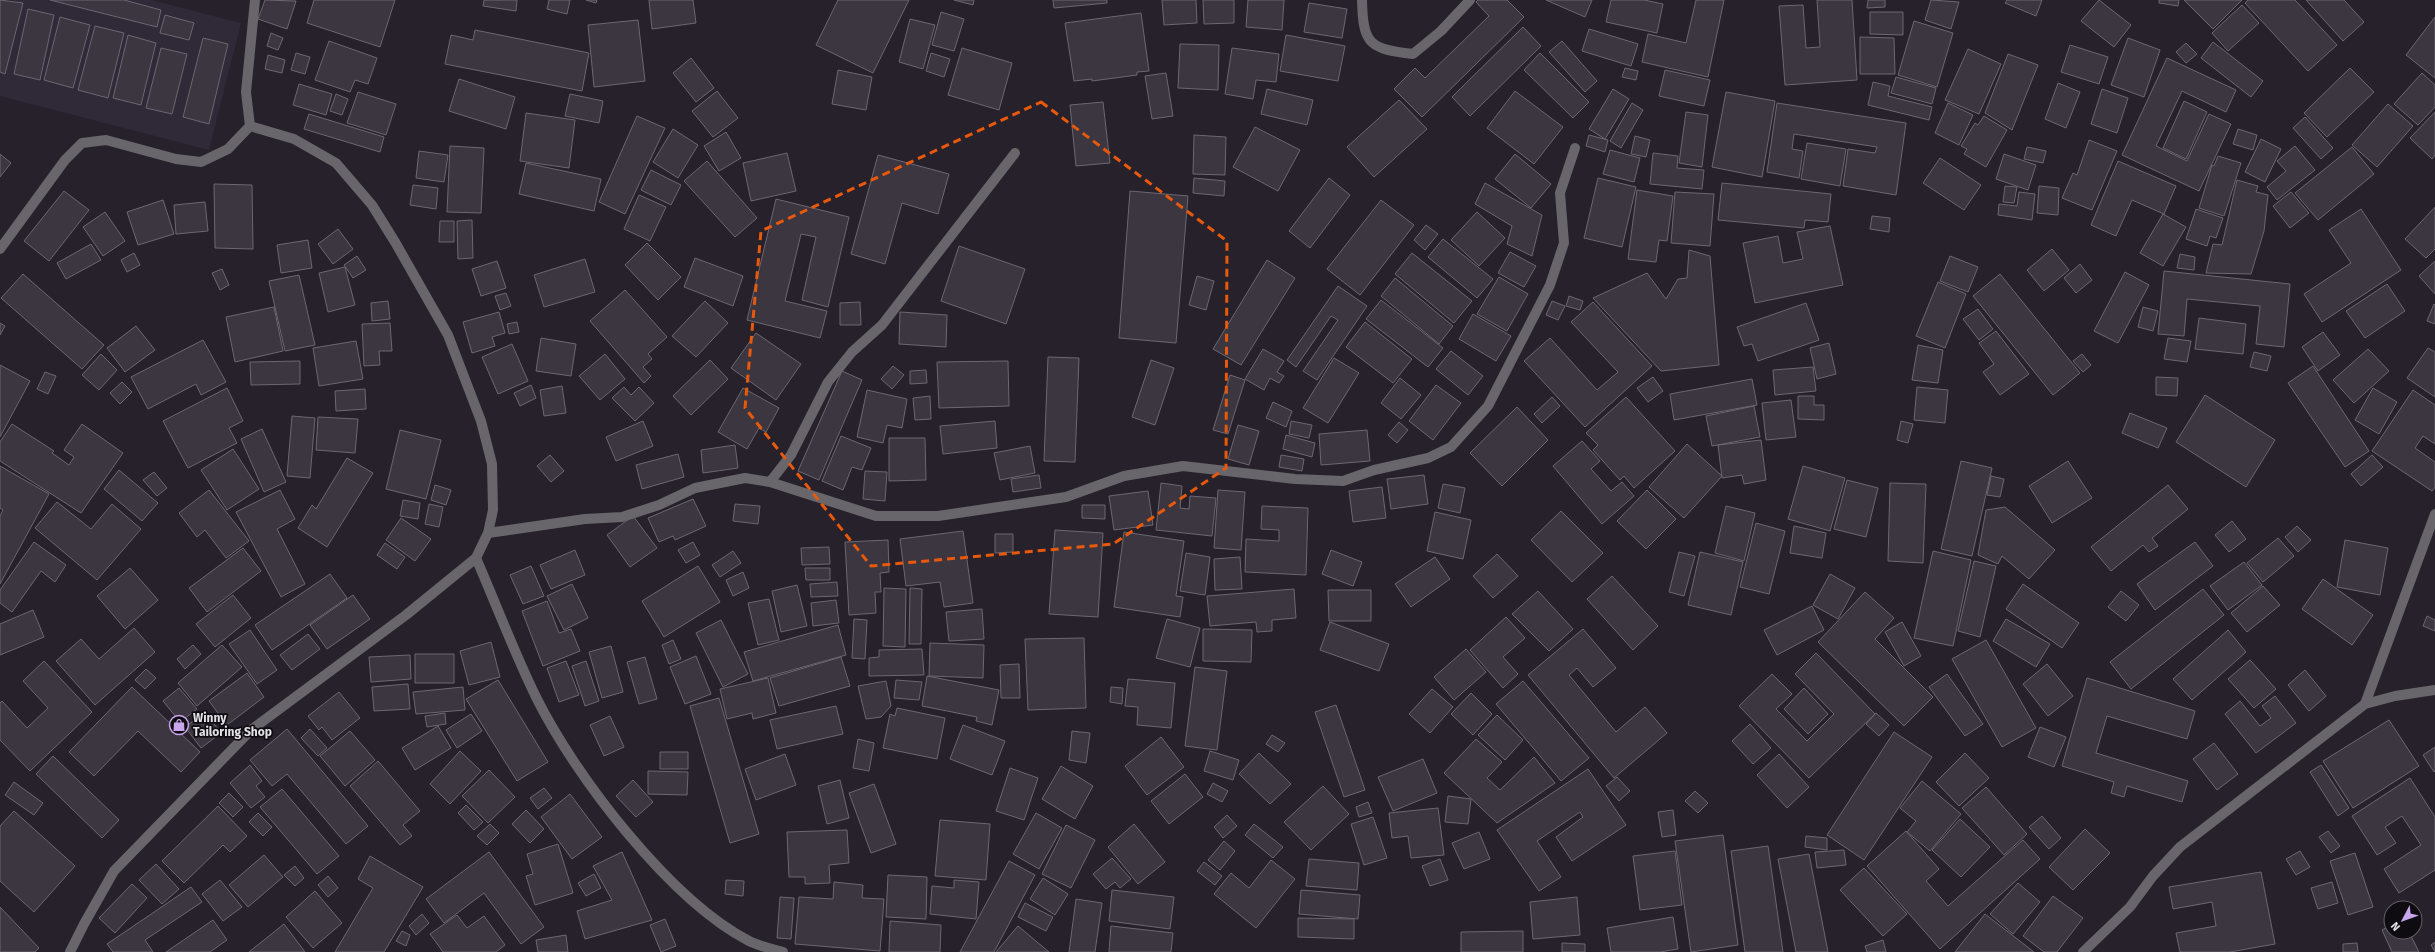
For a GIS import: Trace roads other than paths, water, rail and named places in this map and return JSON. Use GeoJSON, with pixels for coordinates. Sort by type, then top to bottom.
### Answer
{"type":"FeatureCollection","features":[{"type":"Feature","properties":{"kind":"street"},"geometry":{"type":"LineString","coordinates":[[250,126],[246,92],[255,0]]}},
{"type":"Feature","properties":{"kind":"street"},"geometry":{"type":"LineString","coordinates":[[1362,0],[1362,26],[1371,43],[1388,51],[1413,54],[1441,31],[1470,0]]}},
{"type":"Feature","properties":{"kind":"street"},"geometry":{"type":"LineString","coordinates":[[0,249],[65,160],[82,143],[106,140],[176,159],[201,162],[228,149],[250,126]]}},
{"type":"Feature","properties":{"kind":"street"},"geometry":{"type":"LineString","coordinates":[[70,952],[114,871],[251,730],[406,615],[476,558],[488,533],[492,510],[492,464],[481,421],[448,335],[394,242],[372,205],[336,163],[294,140],[250,126]]}},
{"type":"Feature","properties":{"kind":"street"},"geometry":{"type":"LineString","coordinates":[[488,533],[585,519],[622,517],[659,504],[695,488],[745,478],[770,482],[876,516],[938,516],[1066,497],[1124,476],[1183,466],[1295,479],[1344,481],[1374,470],[1428,458],[1451,447],[1488,406],[1550,285],[1564,243],[1560,193],[1575,148]]}},
{"type":"Feature","properties":{"kind":"street"},"geometry":{"type":"LineString","coordinates":[[770,482],[791,455],[828,382],[852,352],[882,325],[1015,153]]}},
{"type":"Feature","properties":{"kind":"street"},"geometry":{"type":"LineString","coordinates":[[2365,704],[2435,514]]}},
{"type":"Feature","properties":{"kind":"street"},"geometry":{"type":"LineString","coordinates":[[476,558],[536,697],[570,757],[632,839],[684,894],[733,932],[750,942],[783,952]]}},
{"type":"Feature","properties":{"kind":"street"},"geometry":{"type":"LineString","coordinates":[[2083,952],[2130,907],[2153,876],[2180,847],[2365,704],[2395,696],[2435,690]]}},
{"type":"Feature","properties":{"kind":"place","name":"Winny Tailoring Shop"},"geometry":{"type":"Point","coordinates":[179,725]}}]}
